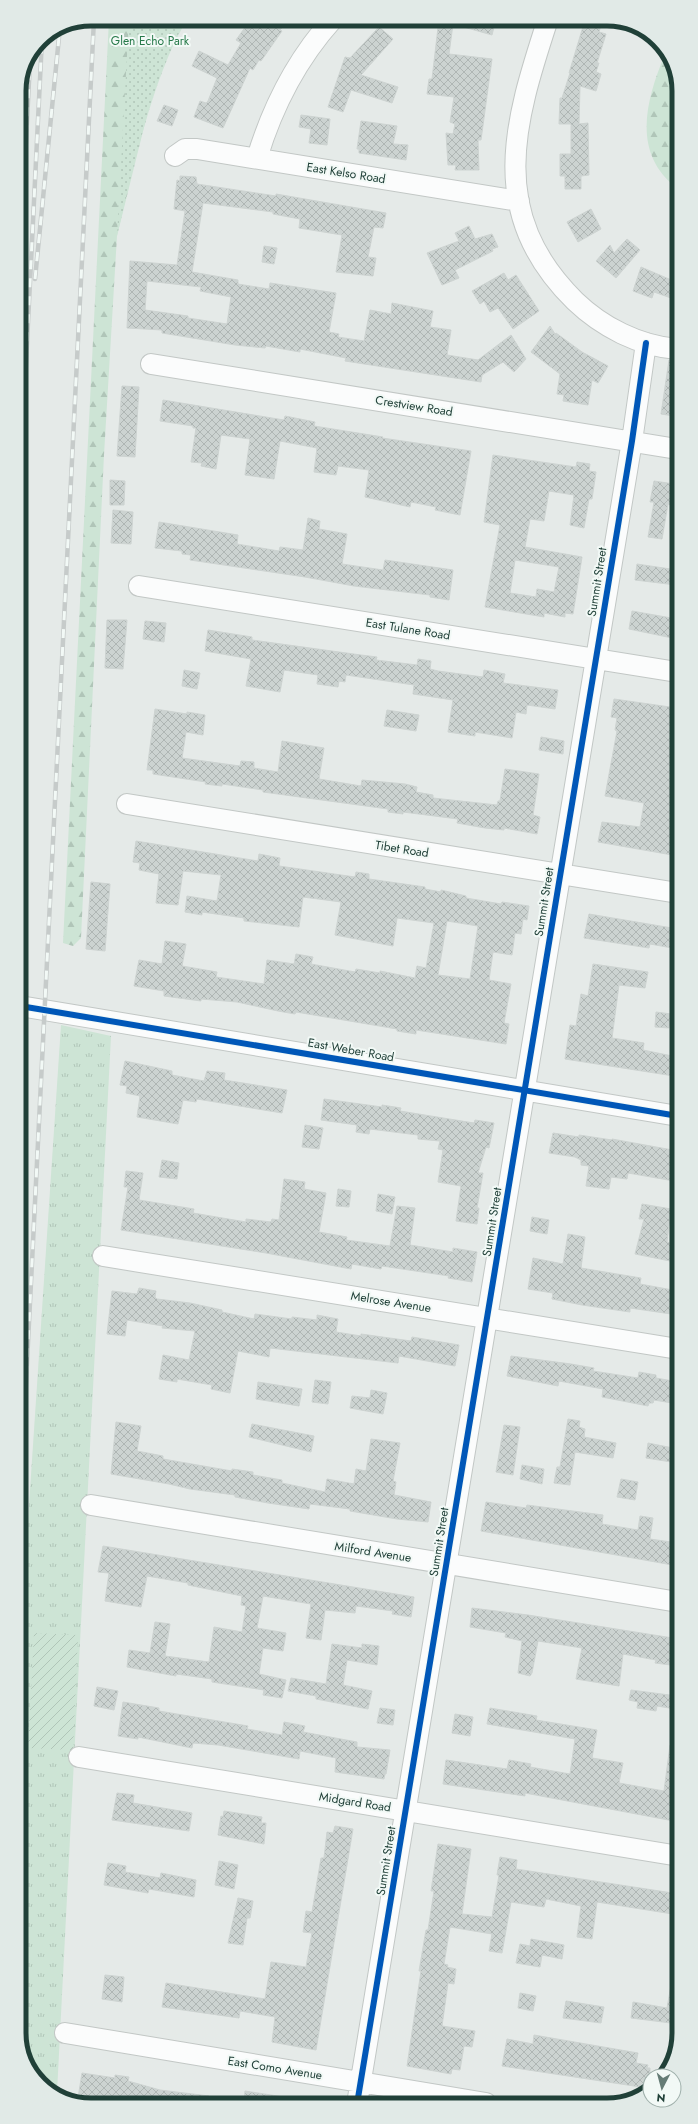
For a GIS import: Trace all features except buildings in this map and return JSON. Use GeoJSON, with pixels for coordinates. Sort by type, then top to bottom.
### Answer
{"type":"FeatureCollection","features":[{"type":"Feature","properties":{"kind":"street"},"geometry":{"type":"LineString","coordinates":[[257,158],[272,112],[292,73],[309,47],[328,26]]}},
{"type":"Feature","properties":{"kind":"street"},"geometry":{"type":"LineString","coordinates":[[546,26],[524,93],[520,114],[515,168],[519,201],[525,224],[548,269],[563,289],[581,306],[601,321],[623,334],[646,343],[672,348]]}},
{"type":"Feature","properties":{"kind":"street","name":"East Kelso Road"},"geometry":{"type":"LineString","coordinates":[[175,156],[181,150],[192,148],[519,201]]}},
{"type":"Feature","properties":{"kind":"street","name":"Summit Street"},"geometry":{"type":"LineString","coordinates":[[358,2098],[632,441],[646,343]]}},
{"type":"Feature","properties":{"kind":"street","name":"Crestview Road"},"geometry":{"type":"LineString","coordinates":[[151,364],[672,447]]}},
{"type":"Feature","properties":{"kind":"street","name":"East Tulane Road"},"geometry":{"type":"LineString","coordinates":[[138,586],[672,671]]}},
{"type":"Feature","properties":{"kind":"street","name":"Tibet Road"},"geometry":{"type":"LineString","coordinates":[[127,804],[672,892]]}},
{"type":"Feature","properties":{"kind":"street","name":"East Weber Road"},"geometry":{"type":"LineString","coordinates":[[26,1007],[672,1115]]}},
{"type":"Feature","properties":{"kind":"street","name":"Melrose Avenue"},"geometry":{"type":"LineString","coordinates":[[103,1256],[672,1348]]}},
{"type":"Feature","properties":{"kind":"street","name":"Milford Avenue"},"geometry":{"type":"LineString","coordinates":[[91,1505],[672,1601]]}},
{"type":"Feature","properties":{"kind":"street","name":"Midgard Road"},"geometry":{"type":"LineString","coordinates":[[79,1757],[672,1855]]}},
{"type":"Feature","properties":{"kind":"street","name":"East Como Avenue"},"geometry":{"type":"LineString","coordinates":[[65,2033],[456,2098]]}},
{"type":"Feature","properties":{"kind":"green space"},"geometry":{"type":"Polygon","coordinates":[[[109,26],[183,26],[165,60],[149,107],[117,236],[104,455],[81,938],[73,946],[63,943],[109,26]]]}},
{"type":"Feature","properties":{"kind":"green space","name":"Glen Echo Park"},"geometry":{"type":"Polygon","coordinates":[[[129,26],[182,26],[173,45],[153,98],[137,152],[117,236],[129,26]]]}},
{"type":"Feature","properties":{"kind":"green space"},"geometry":{"type":"Polygon","coordinates":[[[663,58],[670,74],[672,91],[672,183],[662,174],[653,159],[648,142],[648,107],[663,58]]]}},
{"type":"Feature","properties":{"kind":"green space"},"geometry":{"type":"Polygon","coordinates":[[[61,1025],[111,1036],[57,2088],[39,2073],[35,2066],[28,2050],[26,2033],[26,1566],[61,1025]]]}},
{"type":"Feature","properties":{"kind":"green space"},"geometry":{"type":"Polygon","coordinates":[[[34,1633],[78,1635],[73,1750],[28,1748],[34,1633]]]}},
{"type":"Feature","properties":{"kind":"railway"},"geometry":{"type":"LineString","coordinates":[[26,1383],[94,26]]}},
{"type":"Feature","properties":{"kind":"railway"},"geometry":{"type":"LineString","coordinates":[[35,279],[59,35]]}},
{"type":"Feature","properties":{"kind":"railway"},"geometry":{"type":"LineString","coordinates":[[26,363],[41,49]]}},
{"type":"Feature","properties":{"kind":"railway"},"geometry":{"type":"LineString","coordinates":[[26,141],[30,70]]}},
{"type":"Feature","properties":{"kind":"cycle path"},"geometry":{"type":"LineString","coordinates":[[358,2098],[632,441],[646,343]]}},
{"type":"Feature","properties":{"kind":"cycle path"},"geometry":{"type":"LineString","coordinates":[[26,1007],[672,1115]]}}]}
